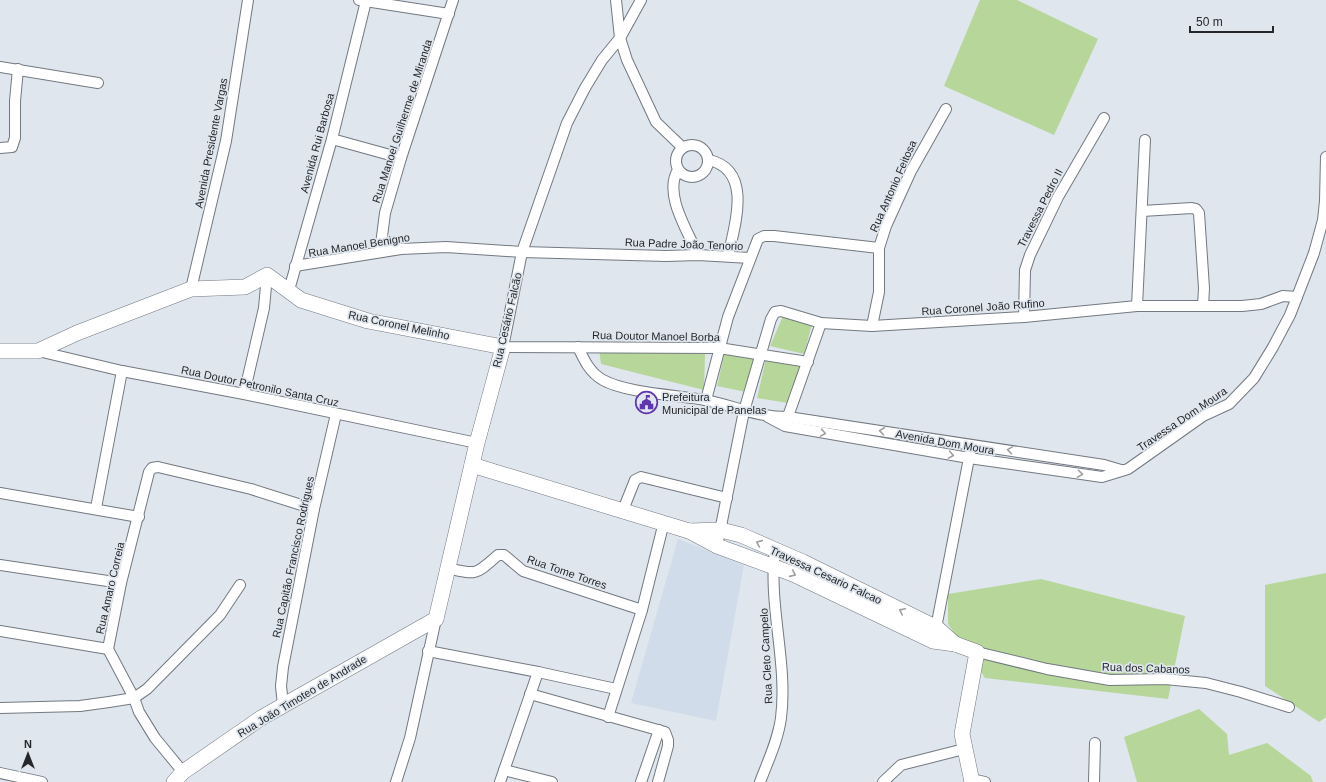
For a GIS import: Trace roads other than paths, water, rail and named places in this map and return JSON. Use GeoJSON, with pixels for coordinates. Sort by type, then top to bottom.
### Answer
{"type":"FeatureCollection","features":[{"type":"Feature","properties":{"kind":"main road"},"geometry":{"type":"LineString","coordinates":[[0,351],[38,351],[77,333],[191,289],[245,287],[267,275]]}},
{"type":"Feature","properties":{"kind":"main road","name":"Rua Coronel Melinho"},"geometry":{"type":"LineString","coordinates":[[267,275],[301,300],[368,321],[503,347]]}},
{"type":"Feature","properties":{"kind":"main road","name":"Rua Cesário Falcão"},"geometry":{"type":"LineString","coordinates":[[436,619],[477,443],[503,347]]}},
{"type":"Feature","properties":{"kind":"main road","name":"Travessa Cesario Falcao"},"geometry":{"type":"LineString","coordinates":[[472,465],[664,522],[689,531],[717,546],[773,565],[955,644],[978,652]]}},
{"type":"Feature","properties":{"kind":"main road","name":"Travessa Cesario Falcao"},"geometry":{"type":"LineString","coordinates":[[689,531],[721,530],[741,535],[803,562],[935,635]]}},
{"type":"Feature","properties":{"kind":"main road","name":"Rua João Timoteo de Andrade"},"geometry":{"type":"LineString","coordinates":[[178,777],[235,736],[283,705],[436,619]]}},
{"type":"Feature","properties":{"kind":"main road"},"geometry":{"type":"LineString","coordinates":[[976,781],[964,749],[962,734],[978,652]]}},
{"type":"Feature","properties":{"kind":"street","name":"Avenida Presidente Vargas"},"geometry":{"type":"LineString","coordinates":[[191,289],[226,141],[248,0]]}},
{"type":"Feature","properties":{"kind":"street","name":"Rua Manoel Guilherme de Miranda"},"geometry":{"type":"LineString","coordinates":[[380,252],[385,213],[401,158],[453,0]]}},
{"type":"Feature","properties":{"kind":"street"},"geometry":{"type":"LineString","coordinates":[[616,0],[620,38],[627,60],[656,122],[682,147]]}},
{"type":"Feature","properties":{"kind":"street","name":"Rua Cesário Falcão"},"geometry":{"type":"LineString","coordinates":[[503,347],[522,252],[567,123],[588,82],[602,60],[620,38],[641,0]]}},
{"type":"Feature","properties":{"kind":"street"},"geometry":{"type":"LineString","coordinates":[[363,1],[449,14]]}},
{"type":"Feature","properties":{"kind":"street","name":"Avenida Rui Barbosa"},"geometry":{"type":"LineString","coordinates":[[289,290],[332,139],[363,1]]}},
{"type":"Feature","properties":{"kind":"street"},"geometry":{"type":"LineString","coordinates":[[0,67],[98,83]]}},
{"type":"Feature","properties":{"kind":"street"},"geometry":{"type":"LineString","coordinates":[[0,148],[12,147],[15,138],[15,101],[18,69]]}},
{"type":"Feature","properties":{"kind":"street","name":"Rua Antonio Feitosa"},"geometry":{"type":"LineString","coordinates":[[872,326],[879,292],[879,248],[886,226],[911,171],[946,109]]}},
{"type":"Feature","properties":{"kind":"street","name":"Travessa Pedro II"},"geometry":{"type":"LineString","coordinates":[[1024,316],[1025,270],[1030,255],[1058,197],[1104,118]]}},
{"type":"Feature","properties":{"kind":"street"},"geometry":{"type":"LineString","coordinates":[[332,139],[401,158]]}},
{"type":"Feature","properties":{"kind":"street"},"geometry":{"type":"LineString","coordinates":[[1137,306],[1145,140]]}},
{"type":"Feature","properties":{"kind":"street"},"geometry":{"type":"LineString","coordinates":[[691,144],[699,146],[706,152],[709,160],[706,170],[697,177],[687,176],[678,170],[675,162],[677,154],[682,147],[691,144]]}},
{"type":"Feature","properties":{"kind":"street","name":"Travessa Dom Moura"},"geometry":{"type":"LineString","coordinates":[[1102,477],[1135,466],[1165,442],[1203,416],[1229,404],[1254,378],[1273,347],[1297,297],[1314,253],[1323,220],[1326,157]]}},
{"type":"Feature","properties":{"kind":"street"},"geometry":{"type":"LineString","coordinates":[[709,160],[719,162],[729,170],[734,177],[738,188],[735,222],[728,256]]}},
{"type":"Feature","properties":{"kind":"street"},"geometry":{"type":"LineString","coordinates":[[678,170],[672,181],[673,197],[698,255]]}},
{"type":"Feature","properties":{"kind":"street"},"geometry":{"type":"LineString","coordinates":[[1142,211],[1192,208],[1199,213],[1204,288],[1203,306]]}},
{"type":"Feature","properties":{"kind":"street","name":"Rua Padre João Tenorio"},"geometry":{"type":"LineString","coordinates":[[522,252],[666,256],[698,255],[750,258],[756,243],[764,236],[879,248]]}},
{"type":"Feature","properties":{"kind":"street","name":"Rua Manoel Benigno"},"geometry":{"type":"LineString","coordinates":[[295,266],[380,252],[446,247],[522,252]]}},
{"type":"Feature","properties":{"kind":"street"},"geometry":{"type":"LineString","coordinates":[[706,400],[718,348],[750,258]]}},
{"type":"Feature","properties":{"kind":"street"},"geometry":{"type":"LineString","coordinates":[[244,394],[264,308],[267,275]]}},
{"type":"Feature","properties":{"kind":"street","name":"Rua Coronel João Rufino"},"geometry":{"type":"LineString","coordinates":[[717,546],[744,412],[771,319],[775,312],[781,311],[821,323],[872,326],[1024,316],[1137,306],[1242,306],[1260,304],[1283,296],[1297,297]]}},
{"type":"Feature","properties":{"kind":"street"},"geometry":{"type":"LineString","coordinates":[[578,347],[584,362],[596,376],[604,381],[621,386],[706,400],[744,412],[786,421],[821,323]]}},
{"type":"Feature","properties":{"kind":"street","name":"Rua Doutor Manoel Borba"},"geometry":{"type":"LineString","coordinates":[[503,347],[718,348],[760,356],[808,362]]}},
{"type":"Feature","properties":{"kind":"street","name":"Rua Doutor Petronilo Santa Cruz"},"geometry":{"type":"LineString","coordinates":[[38,351],[122,371],[244,394],[477,443]]}},
{"type":"Feature","properties":{"kind":"street"},"geometry":{"type":"LineString","coordinates":[[96,508],[122,371]]}},
{"type":"Feature","properties":{"kind":"street","name":"Rua Capitão Francisco Rodrigues"},"geometry":{"type":"LineString","coordinates":[[283,705],[281,686],[283,667],[314,509],[336,414]]}},
{"type":"Feature","properties":{"kind":"street","name":"Avenida Dom Moura"},"geometry":{"type":"LineString","coordinates":[[786,421],[904,434],[1104,465],[1121,470]]}},
{"type":"Feature","properties":{"kind":"street","name":"Avenida Dom Moura"},"geometry":{"type":"LineString","coordinates":[[786,421],[902,446],[968,458],[1102,477]]}},
{"type":"Feature","properties":{"kind":"street"},"geometry":{"type":"LineString","coordinates":[[902,446],[904,434]]}},
{"type":"Feature","properties":{"kind":"street"},"geometry":{"type":"LineString","coordinates":[[935,635],[971,444]]}},
{"type":"Feature","properties":{"kind":"street"},"geometry":{"type":"LineString","coordinates":[[1036,468],[1038,455]]}},
{"type":"Feature","properties":{"kind":"street","name":"Rua Amaro Correia"},"geometry":{"type":"LineString","coordinates":[[178,777],[139,712],[134,698],[108,650],[121,583],[139,517],[147,478],[152,468],[158,467],[251,489],[314,509]]}},
{"type":"Feature","properties":{"kind":"street"},"geometry":{"type":"LineString","coordinates":[[623,510],[635,480],[641,477],[727,498]]}},
{"type":"Feature","properties":{"kind":"street"},"geometry":{"type":"LineString","coordinates":[[0,493],[96,508],[139,517]]}},
{"type":"Feature","properties":{"kind":"street"},"geometry":{"type":"LineString","coordinates":[[608,717],[642,610],[664,522]]}},
{"type":"Feature","properties":{"kind":"street","name":"Rua Cleto Campelo"},"geometry":{"type":"LineString","coordinates":[[760,782],[778,735],[781,717],[781,672],[773,565],[775,550]]}},
{"type":"Feature","properties":{"kind":"street","name":"Rua Tome Torres"},"geometry":{"type":"LineString","coordinates":[[447,568],[472,573],[480,571],[498,555],[504,555],[523,571],[642,610]]}},
{"type":"Feature","properties":{"kind":"street"},"geometry":{"type":"LineString","coordinates":[[0,565],[121,583]]}},
{"type":"Feature","properties":{"kind":"street"},"geometry":{"type":"LineString","coordinates":[[0,708],[80,706],[134,698],[147,690],[220,615],[240,585]]}},
{"type":"Feature","properties":{"kind":"street"},"geometry":{"type":"LineString","coordinates":[[396,782],[410,738],[436,619]]}},
{"type":"Feature","properties":{"kind":"street"},"geometry":{"type":"LineString","coordinates":[[0,631],[108,650]]}},
{"type":"Feature","properties":{"kind":"street"},"geometry":{"type":"LineString","coordinates":[[428,651],[538,672],[616,689]]}},
{"type":"Feature","properties":{"kind":"street","name":"Rua dos Cabanos"},"geometry":{"type":"LineString","coordinates":[[978,652],[1047,669],[1110,680],[1165,679],[1206,683],[1289,707]]}},
{"type":"Feature","properties":{"kind":"street"},"geometry":{"type":"LineString","coordinates":[[500,782],[538,672]]}},
{"type":"Feature","properties":{"kind":"street"},"geometry":{"type":"LineString","coordinates":[[530,694],[659,730],[667,735],[668,746],[658,782]]}},
{"type":"Feature","properties":{"kind":"street"},"geometry":{"type":"LineString","coordinates":[[641,782],[659,730]]}},
{"type":"Feature","properties":{"kind":"street"},"geometry":{"type":"LineString","coordinates":[[1094,782],[1095,743]]}},
{"type":"Feature","properties":{"kind":"street"},"geometry":{"type":"LineString","coordinates":[[883,782],[901,765],[964,749]]}},
{"type":"Feature","properties":{"kind":"street"},"geometry":{"type":"LineString","coordinates":[[504,770],[552,782]]}},
{"type":"Feature","properties":{"kind":"street"},"geometry":{"type":"LineString","coordinates":[[0,773],[42,782]]}},
{"type":"Feature","properties":{"kind":"place","name":"Prefeitura Municipal de Panelas"},"geometry":{"type":"Point","coordinates":[646,403]}}]}
